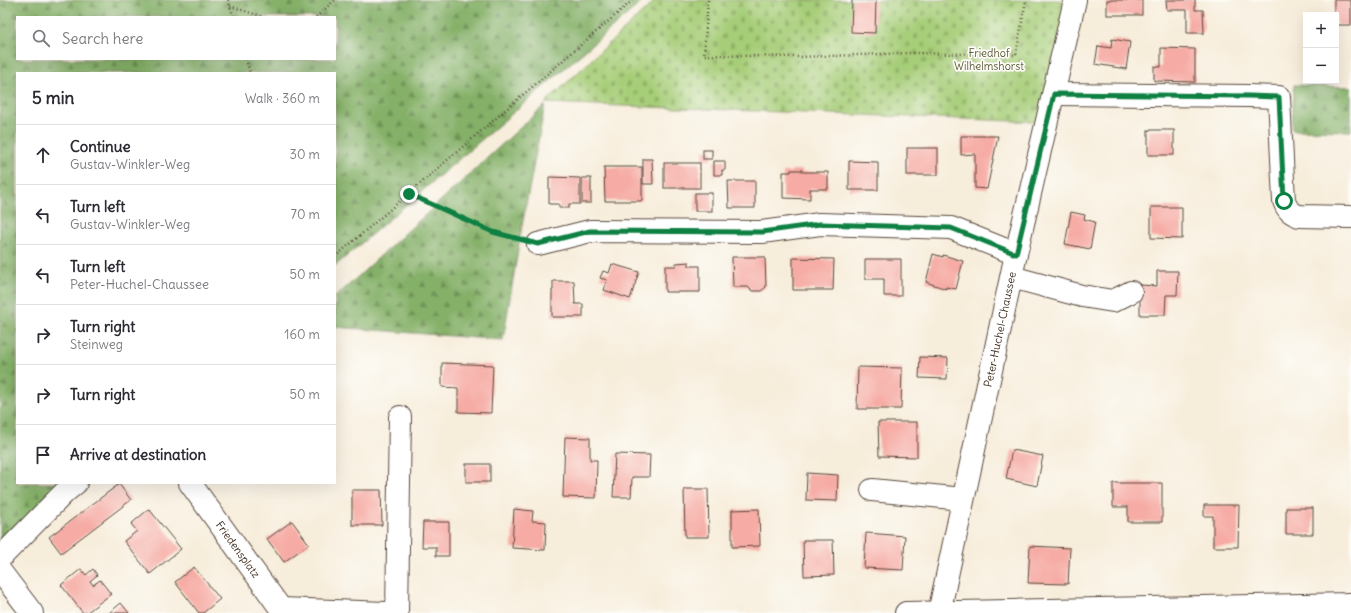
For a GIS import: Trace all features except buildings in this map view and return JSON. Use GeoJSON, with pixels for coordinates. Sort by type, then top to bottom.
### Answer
{"type":"FeatureCollection","features":[{"type":"Feature","properties":{"kind":"street","name":"Peter-Huchel-Chaussee"},"geometry":{"type":"LineString","coordinates":[[939,613],[1016,254],[1075,0]]}},
{"type":"Feature","properties":{"kind":"street"},"geometry":{"type":"LineString","coordinates":[[1054,94],[1279,97],[1284,201],[1286,207],[1291,213],[1299,216],[1351,217]]}},
{"type":"Feature","properties":{"kind":"street"},"geometry":{"type":"LineString","coordinates":[[538,244],[590,231],[762,232],[820,224],[951,228],[1016,254]]}},
{"type":"Feature","properties":{"kind":"street"},"geometry":{"type":"LineString","coordinates":[[1012,277],[1082,296],[1113,301],[1131,292]]}},
{"type":"Feature","properties":{"kind":"street"},"geometry":{"type":"LineString","coordinates":[[397,613],[400,417]]}},
{"type":"Feature","properties":{"kind":"street"},"geometry":{"type":"LineString","coordinates":[[0,558],[75,484]]}},
{"type":"Feature","properties":{"kind":"street","name":"Friedensplatz"},"geometry":{"type":"LineString","coordinates":[[191,484],[277,611]]}},
{"type":"Feature","properties":{"kind":"street"},"geometry":{"type":"LineString","coordinates":[[872,490],[963,499]]}},
{"type":"Feature","properties":{"kind":"street"},"geometry":{"type":"LineString","coordinates":[[0,571],[32,613]]}},
{"type":"Feature","properties":{"kind":"street"},"geometry":{"type":"LineString","coordinates":[[906,613],[1351,604]]}},
{"type":"Feature","properties":{"kind":"street"},"geometry":{"type":"LineString","coordinates":[[277,611],[386,613]]}},
{"type":"Feature","properties":{"kind":"path"},"geometry":{"type":"LineString","coordinates":[[228,0],[234,16]]}},
{"type":"Feature","properties":{"kind":"path"},"geometry":{"type":"LineString","coordinates":[[317,16],[335,0]]}},
{"type":"Feature","properties":{"kind":"path"},"geometry":{"type":"LineString","coordinates":[[336,256],[633,0]]}},
{"type":"Feature","properties":{"kind":"path"},"geometry":{"type":"LineString","coordinates":[[708,0],[704,55],[799,57],[912,54],[1016,55],[1026,0]]}},
{"type":"Feature","properties":{"kind":"path"},"geometry":{"type":"LineString","coordinates":[[230,6],[260,16]]}},
{"type":"Feature","properties":{"kind":"path"},"geometry":{"type":"LineString","coordinates":[[246,60],[250,72]]}},
{"type":"Feature","properties":{"kind":"path"},"geometry":{"type":"LineString","coordinates":[[409,194],[493,232],[538,244]]}},
{"type":"Feature","properties":{"kind":"green space"},"geometry":{"type":"Polygon","coordinates":[[[0,0],[644,0],[336,265],[336,72],[16,72],[16,484],[77,484],[0,554],[0,0]]]}},
{"type":"Feature","properties":{"kind":"green space","name":"Friedhof Wilhelmshorst"},"geometry":{"type":"Polygon","coordinates":[[[656,0],[1070,0],[1040,122],[545,103],[656,0]]]}},
{"type":"Feature","properties":{"kind":"green space"},"geometry":{"type":"Polygon","coordinates":[[[1294,85],[1351,87],[1351,131],[1292,130],[1294,85]]]}},
{"type":"Feature","properties":{"kind":"green space"},"geometry":{"type":"Polygon","coordinates":[[[545,105],[522,226],[503,340],[336,327],[336,296],[545,105]]]}},
{"type":"Feature","properties":{"kind":"route"},"geometry":{"type":"LineString","coordinates":[[409,194],[493,232],[538,244],[590,231],[762,232],[820,224],[951,228],[1016,254],[1054,94],[1279,97],[1284,201]]}}]}
